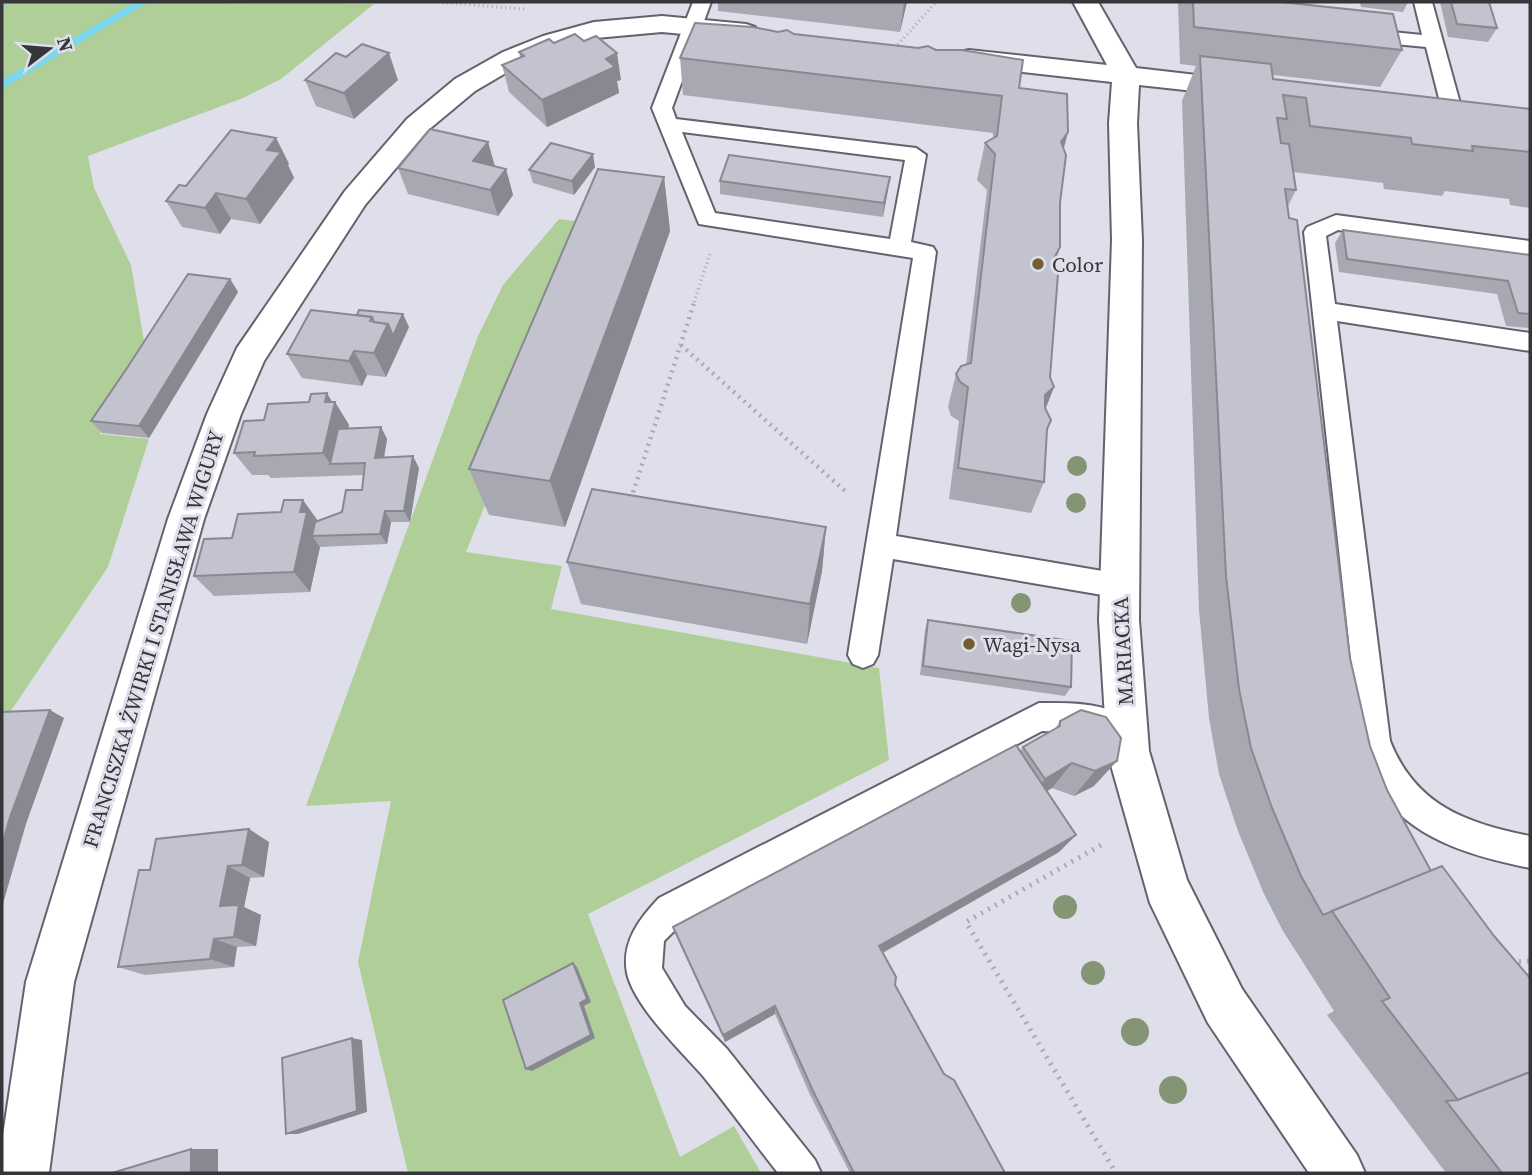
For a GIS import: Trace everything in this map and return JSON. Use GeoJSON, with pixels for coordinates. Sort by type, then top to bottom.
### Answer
{"type":"FeatureCollection","features":[{"type":"Feature","properties":{"kind":"street"},"geometry":{"type":"LineString","coordinates":[[1086,2],[1126,75]]}},
{"type":"Feature","properties":{"kind":"street","name":"FRANCISZKA ŻWIRKI I STANISŁAWA WIGURY"},"geometry":{"type":"LineString","coordinates":[[23,1173],[50,982],[128,708],[186,519],[224,414],[249,357],[355,198],[417,125],[465,85],[512,58],[552,42],[594,30],[630,24],[697,14],[773,35]]}},
{"type":"Feature","properties":{"kind":"street"},"geometry":{"type":"LineString","coordinates":[[895,50],[1266,91]]}},
{"type":"Feature","properties":{"kind":"street","name":"MARIACKA"},"geometry":{"type":"LineString","coordinates":[[1126,75],[1123,123],[1127,240],[1120,586],[1128,751],[1145,821],[1166,887],[1225,1006],[1339,1173]]}},
{"type":"Feature","properties":{"kind":"lane"},"geometry":{"type":"LineString","coordinates":[[1423,2],[1453,114]]}},
{"type":"Feature","properties":{"kind":"lane"},"geometry":{"type":"LineString","coordinates":[[697,14],[662,108],[706,219],[925,252],[863,655]]}},
{"type":"Feature","properties":{"kind":"lane"},"geometry":{"type":"LineString","coordinates":[[1342,33],[1434,42]]}},
{"type":"Feature","properties":{"kind":"lane"},"geometry":{"type":"LineString","coordinates":[[669,124],[916,155],[899,248]]}},
{"type":"Feature","properties":{"kind":"lane"},"geometry":{"type":"LineString","coordinates":[[1530,249],[1336,222],[1314,232],[1376,741],[1388,774],[1412,804],[1454,830],[1505,848],[1530,852]]}},
{"type":"Feature","properties":{"kind":"lane"},"geometry":{"type":"LineString","coordinates":[[1324,312],[1530,342]]}},
{"type":"Feature","properties":{"kind":"lane"},"geometry":{"type":"LineString","coordinates":[[882,535],[1120,586]]}},
{"type":"Feature","properties":{"kind":"lane"},"geometry":{"type":"LineString","coordinates":[[802,1173],[714,1062],[673,1018],[644,972],[648,934],[671,910],[1039,717],[1083,718],[1127,727]]}},
{"type":"Feature","properties":{"kind":"path"},"geometry":{"type":"LineString","coordinates":[[895,50],[936,2]]}},
{"type":"Feature","properties":{"kind":"path"},"geometry":{"type":"LineString","coordinates":[[639,509],[630,502],[711,250],[706,219]]}},
{"type":"Feature","properties":{"kind":"path"},"geometry":{"type":"LineString","coordinates":[[681,345],[882,535]]}},
{"type":"Feature","properties":{"kind":"path"},"geometry":{"type":"LineString","coordinates":[[1116,1173],[966,922],[1145,821]]}},
{"type":"Feature","properties":{"kind":"path"},"geometry":{"type":"LineString","coordinates":[[1505,962],[1530,961]]}},
{"type":"Feature","properties":{"kind":"green space"},"geometry":{"type":"Polygon","coordinates":[[[2,2],[374,4],[281,79],[243,98],[88,156],[94,188],[131,265],[144,341],[100,434],[149,439],[108,567],[2,724],[2,2]]]}},
{"type":"Feature","properties":{"kind":"green space"},"geometry":{"type":"Polygon","coordinates":[[[559,219],[599,224],[466,552],[562,566],[551,609],[879,668],[889,760],[588,914],[680,1157],[734,1126],[761,1173],[408,1173],[358,962],[391,801],[306,806],[478,336],[503,285],[559,219]]]}},
{"type":"Feature","properties":{"kind":"building"},"geometry":{"type":"Polygon","coordinates":[[[1193,2],[1281,2],[1393,14],[1402,50],[1194,27],[1193,2]]]}},
{"type":"Feature","properties":{"kind":"building"},"geometry":{"type":"Polygon","coordinates":[[[1451,2],[1489,2],[1497,28],[1457,24],[1451,2]]]}},
{"type":"Feature","properties":{"kind":"building"},"geometry":{"type":"Polygon","coordinates":[[[695,23],[753,27],[778,32],[787,30],[794,34],[918,48],[928,46],[936,50],[962,50],[1023,60],[1019,88],[1067,94],[1068,132],[1061,142],[1066,155],[1060,203],[1060,247],[1053,260],[1058,274],[1050,377],[1054,387],[1045,395],[1045,408],[1051,420],[1047,429],[1044,482],[958,468],[968,387],[960,382],[956,374],[961,366],[971,363],[995,154],[985,143],[997,136],[1002,96],[680,58],[695,23]]]}},
{"type":"Feature","properties":{"kind":"building"},"geometry":{"type":"Polygon","coordinates":[[[575,34],[584,41],[596,36],[617,53],[606,59],[615,67],[542,100],[502,65],[524,56],[519,52],[549,39],[554,43],[575,34]]]}},
{"type":"Feature","properties":{"kind":"building"},"geometry":{"type":"Polygon","coordinates":[[[362,44],[389,53],[344,93],[305,80],[336,53],[346,57],[362,44]]]}},
{"type":"Feature","properties":{"kind":"building"},"geometry":{"type":"Polygon","coordinates":[[[1200,56],[1271,64],[1273,79],[1530,109],[1530,152],[1472,146],[1473,151],[1412,144],[1411,138],[1310,126],[1306,98],[1283,95],[1287,119],[1277,118],[1281,143],[1289,144],[1296,190],[1285,189],[1289,218],[1297,220],[1350,658],[1370,746],[1387,790],[1431,871],[1323,915],[1301,876],[1272,808],[1251,748],[1239,689],[1226,576],[1200,56]]]}},
{"type":"Feature","properties":{"kind":"building"},"geometry":{"type":"Polygon","coordinates":[[[430,129],[488,142],[473,161],[506,169],[490,190],[398,168],[430,129]]]}},
{"type":"Feature","properties":{"kind":"building"},"geometry":{"type":"Polygon","coordinates":[[[231,130],[276,138],[267,150],[281,152],[246,199],[216,193],[205,208],[166,201],[179,185],[186,186],[231,130]]]}},
{"type":"Feature","properties":{"kind":"building"},"geometry":{"type":"Polygon","coordinates":[[[551,143],[593,154],[572,181],[529,170],[551,143]]]}},
{"type":"Feature","properties":{"kind":"building"},"geometry":{"type":"Polygon","coordinates":[[[729,155],[890,177],[884,203],[720,181],[729,155]]]}},
{"type":"Feature","properties":{"kind":"building"},"geometry":{"type":"Polygon","coordinates":[[[598,169],[664,177],[550,481],[469,469],[598,169]]]}},
{"type":"Feature","properties":{"kind":"building"},"geometry":{"type":"Polygon","coordinates":[[[1343,230],[1530,255],[1530,314],[1518,313],[1508,281],[1347,259],[1343,230]]]}},
{"type":"Feature","properties":{"kind":"building"},"geometry":{"type":"Polygon","coordinates":[[[188,274],[230,279],[139,426],[91,421],[127,368],[188,274]]]}},
{"type":"Feature","properties":{"kind":"building"},"geometry":{"type":"Polygon","coordinates":[[[311,310],[372,317],[370,321],[388,324],[374,353],[354,351],[349,361],[287,354],[311,310]]]}},
{"type":"Feature","properties":{"kind":"building"},"geometry":{"type":"Polygon","coordinates":[[[359,310],[403,314],[393,336],[388,324],[374,322],[372,317],[357,315],[359,310]]]}},
{"type":"Feature","properties":{"kind":"building"},"geometry":{"type":"Polygon","coordinates":[[[327,393],[325,402],[335,402],[323,453],[254,456],[255,452],[234,453],[244,421],[264,420],[268,404],[309,402],[311,394],[327,393]]]}},
{"type":"Feature","properties":{"kind":"building"},"geometry":{"type":"Polygon","coordinates":[[[381,427],[375,458],[413,456],[404,511],[385,511],[380,534],[312,536],[315,522],[342,512],[346,490],[362,490],[365,463],[330,464],[338,429],[381,427]]]}},
{"type":"Feature","properties":{"kind":"building"},"geometry":{"type":"Polygon","coordinates":[[[592,489],[826,527],[810,604],[567,562],[592,489]]]}},
{"type":"Feature","properties":{"kind":"building"},"geometry":{"type":"Polygon","coordinates":[[[284,500],[303,500],[300,512],[307,512],[294,572],[194,576],[204,539],[232,538],[238,514],[281,512],[284,500]]]}},
{"type":"Feature","properties":{"kind":"building"},"geometry":{"type":"Polygon","coordinates":[[[928,620],[1072,641],[1071,687],[923,666],[928,620]]]}},
{"type":"Feature","properties":{"kind":"building"},"geometry":{"type":"Polygon","coordinates":[[[50,710],[10,817],[2,845],[2,712],[50,710]]]}},
{"type":"Feature","properties":{"kind":"building"},"geometry":{"type":"Polygon","coordinates":[[[1081,710],[1106,717],[1121,738],[1117,761],[1095,771],[1072,763],[1045,779],[1023,747],[1060,726],[1060,721],[1081,710]]]}},
{"type":"Feature","properties":{"kind":"building"},"geometry":{"type":"Polygon","coordinates":[[[1016,745],[1076,835],[879,946],[896,977],[895,985],[944,1074],[954,1080],[1005,1173],[854,1173],[775,1006],[723,1035],[673,927],[1016,745]]]}},
{"type":"Feature","properties":{"kind":"building"},"geometry":{"type":"Polygon","coordinates":[[[249,829],[242,865],[228,866],[220,906],[239,905],[234,937],[214,939],[210,959],[118,967],[139,870],[150,870],[156,839],[249,829]]]}},
{"type":"Feature","properties":{"kind":"building"},"geometry":{"type":"Polygon","coordinates":[[[1442,866],[1494,936],[1530,978],[1530,1072],[1458,1100],[1382,1001],[1390,998],[1332,911],[1442,866]]]}},
{"type":"Feature","properties":{"kind":"building"},"geometry":{"type":"Polygon","coordinates":[[[573,963],[587,999],[580,1003],[591,1035],[526,1069],[503,1000],[573,963]]]}},
{"type":"Feature","properties":{"kind":"building"},"geometry":{"type":"Polygon","coordinates":[[[352,1038],[357,1111],[286,1134],[282,1058],[352,1038]]]}},
{"type":"Feature","properties":{"kind":"building"},"geometry":{"type":"Polygon","coordinates":[[[1530,1072],[1530,1173],[1502,1173],[1446,1101],[1458,1100],[1530,1072]]]}},
{"type":"Feature","properties":{"kind":"building"},"geometry":{"type":"Polygon","coordinates":[[[191,1149],[191,1173],[112,1173],[191,1149]]]}},
{"type":"Feature","properties":{"kind":"waterway"},"geometry":{"type":"LineString","coordinates":[[2,85],[143,2]]}},
{"type":"Feature","properties":{"kind":"place","name":"Color"},"geometry":{"type":"Point","coordinates":[1038,264]}},
{"type":"Feature","properties":{"kind":"place","name":"Wagi-Nysa"},"geometry":{"type":"Point","coordinates":[969,644]}}]}
